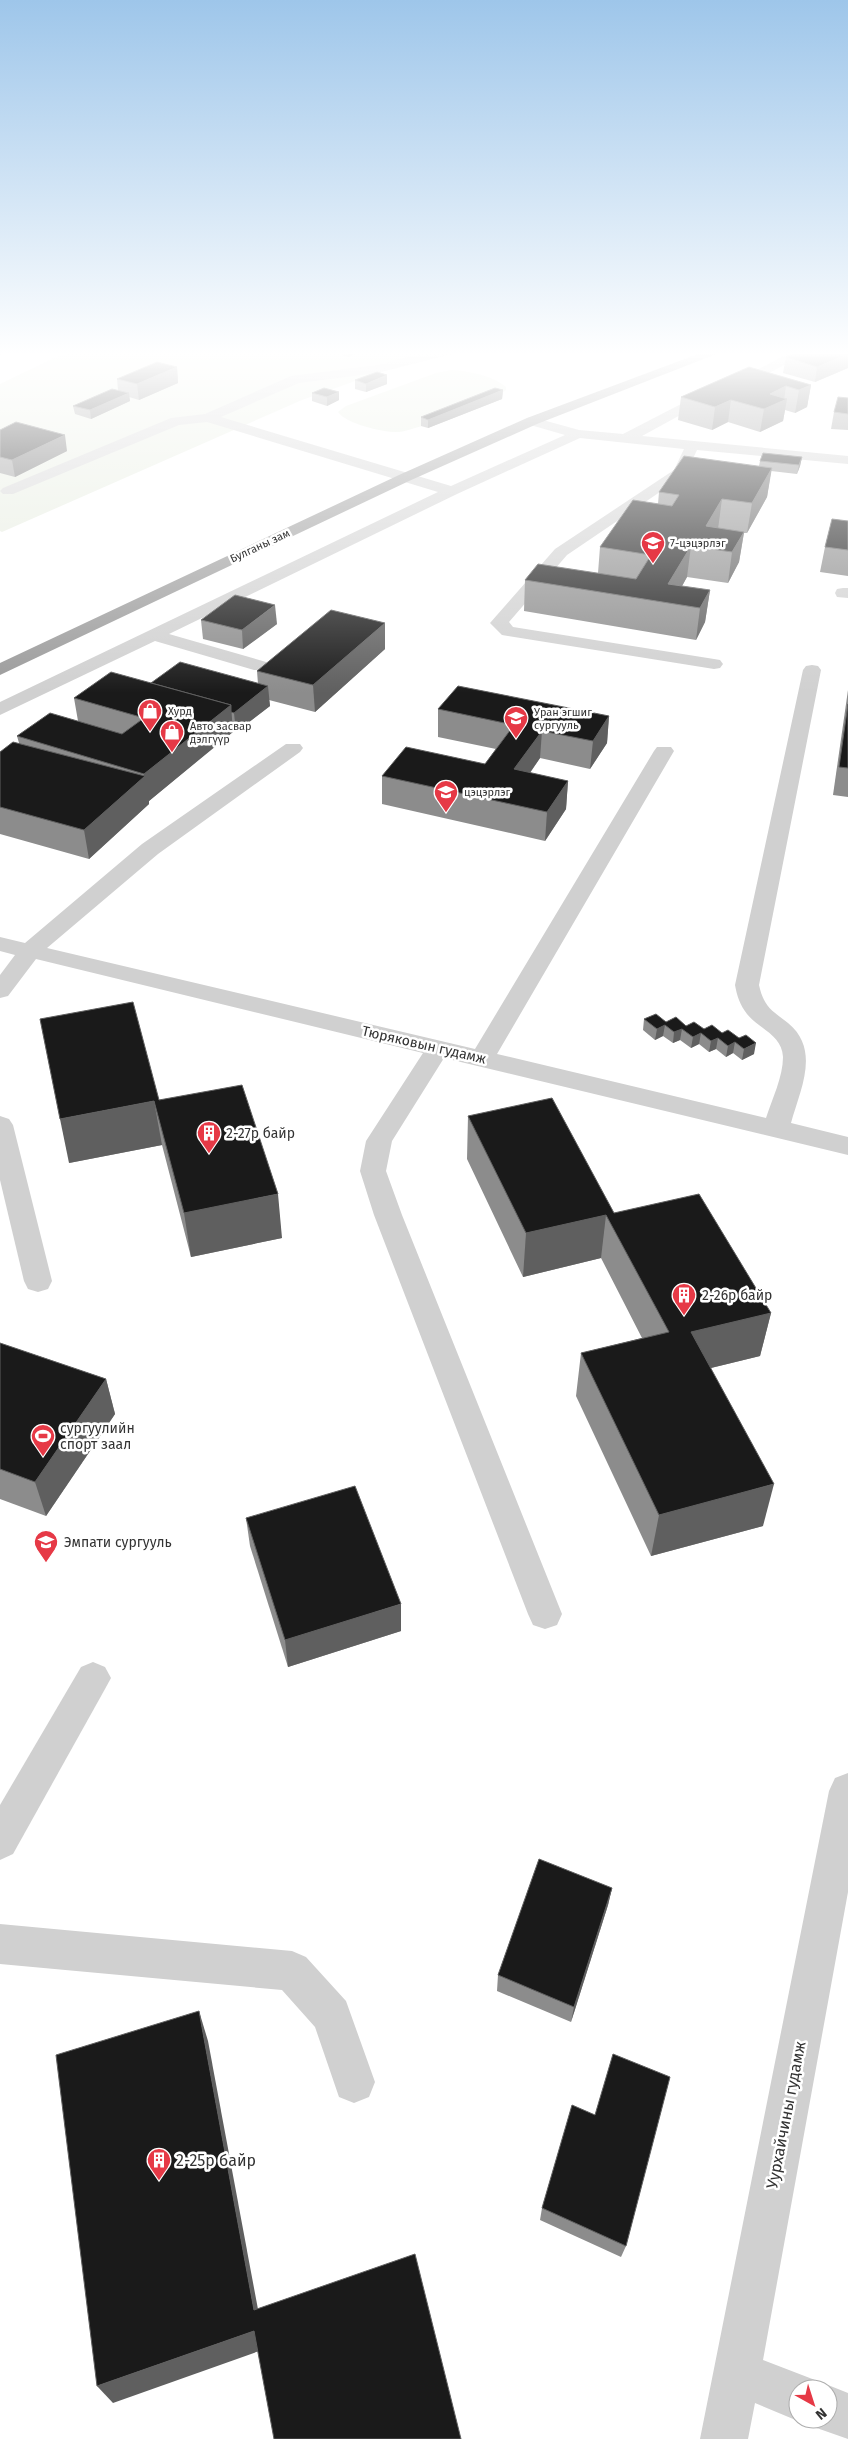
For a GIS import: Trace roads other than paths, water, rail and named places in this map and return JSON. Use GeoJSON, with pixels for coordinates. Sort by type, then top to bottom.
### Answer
{"type":"FeatureCollection","features":[{"type":"Feature","properties":{"kind":"highway","name":"Булганы зам"},"geometry":{"type":"LineString","coordinates":[[0,670],[434,465]]}},
{"type":"Feature","properties":{"kind":"street"},"geometry":{"type":"LineString","coordinates":[[8,491],[71,465]]}},
{"type":"Feature","properties":{"kind":"street"},"geometry":{"type":"LineString","coordinates":[[361,465],[452,492]]}},
{"type":"Feature","properties":{"kind":"street"},"geometry":{"type":"LineString","coordinates":[[0,709],[511,465]]}},
{"type":"Feature","properties":{"kind":"street"},"geometry":{"type":"LineString","coordinates":[[683,465],[680,472],[560,552],[499,624],[508,631],[714,664]]}},
{"type":"Feature","properties":{"kind":"street"},"geometry":{"type":"LineString","coordinates":[[153,635],[260,666]]}},
{"type":"Feature","properties":{"kind":"street"},"geometry":{"type":"LineString","coordinates":[[776,1128],[795,1058],[791,1041],[783,1030],[753,1008],[748,999],[747,985],[812,670]]}},
{"type":"Feature","properties":{"kind":"street"},"geometry":{"type":"LineString","coordinates":[[0,991],[30,951],[150,849],[293,748]]}},
{"type":"Feature","properties":{"kind":"street"},"geometry":{"type":"LineString","coordinates":[[482,1058],[664,751]]}},
{"type":"Feature","properties":{"kind":"street","name":"Тюряковын гудамж"},"geometry":{"type":"LineString","coordinates":[[0,944],[848,1146]]}},
{"type":"Feature","properties":{"kind":"street"},"geometry":{"type":"LineString","coordinates":[[438,1048],[379,1141],[373,1171],[388,1215],[545,1614]]}},
{"type":"Feature","properties":{"kind":"street"},"geometry":{"type":"LineString","coordinates":[[0,1125],[38,1281]]}},
{"type":"Feature","properties":{"kind":"street"},"geometry":{"type":"LineString","coordinates":[[0,1841],[93,1678]]}},
{"type":"Feature","properties":{"kind":"street","name":"Уурхайчины гудамж"},"geometry":{"type":"LineString","coordinates":[[724,2439],[848,1791]]}},
{"type":"Feature","properties":{"kind":"street"},"geometry":{"type":"LineString","coordinates":[[0,1944],[292,1971],[332,2015],[354,2082]]}},
{"type":"Feature","properties":{"kind":"street"},"geometry":{"type":"LineString","coordinates":[[737,2372],[788,2393]]}},
{"type":"Feature","properties":{"kind":"place","name":"7-цэцэрлэг"},"geometry":{"type":"Point","coordinates":[653,564]}},
{"type":"Feature","properties":{"kind":"place","name":"Хурд"},"geometry":{"type":"Point","coordinates":[150,732]}},
{"type":"Feature","properties":{"kind":"place","name":"Уран эгшиг сургууль"},"geometry":{"type":"Point","coordinates":[516,739]}},
{"type":"Feature","properties":{"kind":"place","name":"Авто засвар дэлгүүр"},"geometry":{"type":"Point","coordinates":[172,753]}},
{"type":"Feature","properties":{"kind":"place","name":"цэцэрлэг"},"geometry":{"type":"Point","coordinates":[446,813]}},
{"type":"Feature","properties":{"kind":"place","name":"2-27р байр"},"geometry":{"type":"Point","coordinates":[209,1154]}},
{"type":"Feature","properties":{"kind":"place","name":"2-26р байр"},"geometry":{"type":"Point","coordinates":[684,1316]}},
{"type":"Feature","properties":{"kind":"place","name":"сургуулийн спорт заал"},"geometry":{"type":"Point","coordinates":[43,1457]}},
{"type":"Feature","properties":{"kind":"place","name":"Эмпати сургууль"},"geometry":{"type":"Point","coordinates":[46,1563]}},
{"type":"Feature","properties":{"kind":"place","name":"2-25р байр"},"geometry":{"type":"Point","coordinates":[159,2181]}}]}
